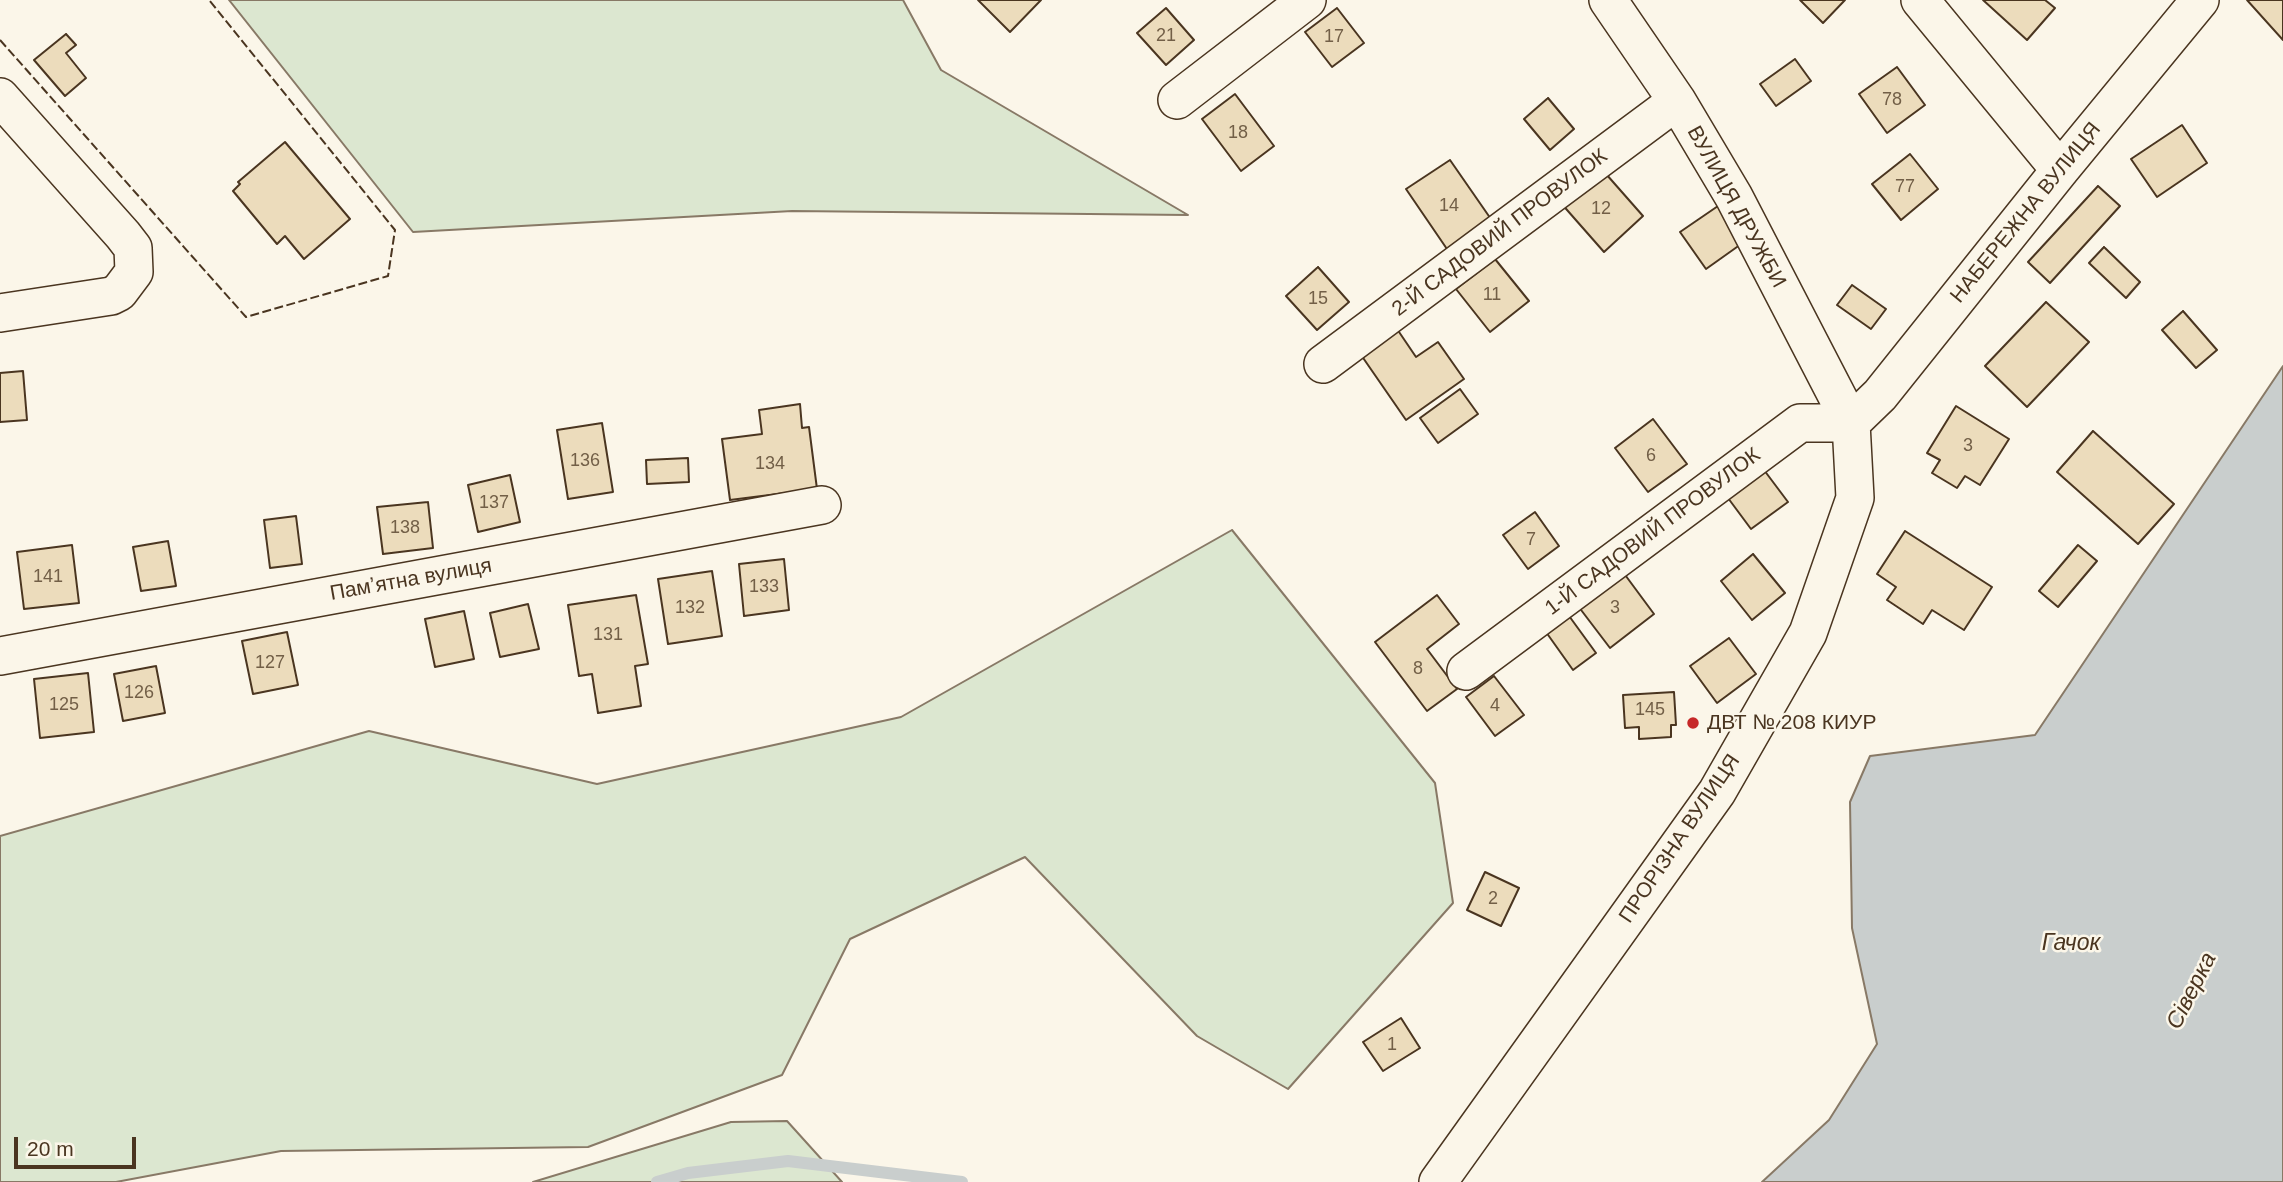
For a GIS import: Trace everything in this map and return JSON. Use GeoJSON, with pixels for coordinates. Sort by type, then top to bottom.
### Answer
{"type":"FeatureCollection","features":[{"type":"Feature","properties":{"kind":"street"},"geometry":{"type":"LineString","coordinates":[[1177,100],[1307,0]]}},
{"type":"Feature","properties":{"kind":"street","name":"ВУЛИЦЯ ДРУЖБИ"},"geometry":{"type":"LineString","coordinates":[[1608,0],[1677,102],[1734,197],[1851,423]]}},
{"type":"Feature","properties":{"kind":"street"},"geometry":{"type":"LineString","coordinates":[[1920,0],[2060,170]]}},
{"type":"Feature","properties":{"kind":"street","name":"НАБЕРЕЖНА ВУЛИЦЯ"},"geometry":{"type":"LineString","coordinates":[[1851,423],[1880,395],[2200,0]]}},
{"type":"Feature","properties":{"kind":"street"},"geometry":{"type":"LineString","coordinates":[[0,97],[133,248],[134,272],[119,292],[111,296],[0,313]]}},
{"type":"Feature","properties":{"kind":"street","name":"2-Й САДОВИЙ ПРОВУЛОК"},"geometry":{"type":"LineString","coordinates":[[1323,364],[1677,102]]}},
{"type":"Feature","properties":{"kind":"street","name":"1-Й САДОВИЙ ПРОВУЛОК"},"geometry":{"type":"LineString","coordinates":[[1466,671],[1800,423],[1851,423]]}},
{"type":"Feature","properties":{"kind":"street","name":"ПРОРІЗНА ВУЛИЦЯ"},"geometry":{"type":"LineString","coordinates":[[1438,1182],[1717,792],[1808,632],[1855,498],[1851,423]]}},
{"type":"Feature","properties":{"kind":"street","name":"Памʼятна вулиця"},"geometry":{"type":"LineString","coordinates":[[0,656],[822,505]]}},
{"type":"Feature","properties":{"kind":"green space"},"geometry":{"type":"Polygon","coordinates":[[[229,0],[903,0],[941,70],[1188,215],[792,211],[413,232],[229,0]]]}},
{"type":"Feature","properties":{"kind":"green space"},"geometry":{"type":"Polygon","coordinates":[[[1232,530],[1435,783],[1453,903],[1288,1089],[1197,1036],[1025,857],[850,939],[782,1075],[588,1147],[281,1151],[116,1182],[0,1182],[0,836],[369,731],[597,784],[901,717],[1232,530]]]}},
{"type":"Feature","properties":{"kind":"green space"},"geometry":{"type":"Polygon","coordinates":[[[787,1121],[842,1182],[533,1182],[731,1122],[787,1121]]]}},
{"type":"Feature","properties":{"kind":"water","name":"Гачок"},"geometry":{"type":"Polygon","coordinates":[[[2283,366],[2283,1182],[1762,1182],[1829,1120],[1877,1044],[1852,928],[1850,802],[1870,756],[2035,735],[2283,366]]]}},
{"type":"Feature","properties":{"kind":"building"},"geometry":{"type":"Polygon","coordinates":[[[978,0],[1041,0],[1010,32],[978,0]]]}},
{"type":"Feature","properties":{"kind":"building"},"geometry":{"type":"Polygon","coordinates":[[[1800,0],[1845,0],[1823,23],[1800,0]]]}},
{"type":"Feature","properties":{"kind":"building"},"geometry":{"type":"Polygon","coordinates":[[[1983,0],[2045,0],[2055,8],[2027,40],[1983,0]]]}},
{"type":"Feature","properties":{"kind":"building"},"geometry":{"type":"Polygon","coordinates":[[[2247,0],[2283,0],[2283,40],[2247,0]]]}},
{"type":"Feature","properties":{"kind":"building"},"geometry":{"type":"Polygon","coordinates":[[[1166,8],[1194,40],[1166,65],[1137,33],[1166,8]]]}},
{"type":"Feature","properties":{"kind":"building"},"geometry":{"type":"Polygon","coordinates":[[[1337,8],[1364,43],[1332,67],[1305,32],[1337,8]]]}},
{"type":"Feature","properties":{"kind":"building"},"geometry":{"type":"Polygon","coordinates":[[[66,34],[76,45],[66,53],[86,78],[65,96],[34,60],[66,34]]]}},
{"type":"Feature","properties":{"kind":"building"},"geometry":{"type":"Polygon","coordinates":[[[1795,59],[1811,81],[1776,106],[1760,84],[1795,59]]]}},
{"type":"Feature","properties":{"kind":"building"},"geometry":{"type":"Polygon","coordinates":[[[1897,67],[1925,105],[1887,133],[1859,94],[1897,67]]]}},
{"type":"Feature","properties":{"kind":"building"},"geometry":{"type":"Polygon","coordinates":[[[1235,94],[1274,146],[1241,171],[1202,119],[1235,94]]]}},
{"type":"Feature","properties":{"kind":"building"},"geometry":{"type":"Polygon","coordinates":[[[1548,98],[1574,129],[1550,150],[1524,119],[1548,98]]]}},
{"type":"Feature","properties":{"kind":"building"},"geometry":{"type":"Polygon","coordinates":[[[2182,125],[2207,163],[2157,197],[2131,159],[2182,125]]]}},
{"type":"Feature","properties":{"kind":"building"},"geometry":{"type":"Polygon","coordinates":[[[285,142],[350,219],[304,259],[285,236],[277,244],[233,191],[240,184],[238,182],[285,142]]]}},
{"type":"Feature","properties":{"kind":"building"},"geometry":{"type":"Polygon","coordinates":[[[1910,154],[1938,189],[1901,220],[1872,184],[1910,154]]]}},
{"type":"Feature","properties":{"kind":"building"},"geometry":{"type":"Polygon","coordinates":[[[1450,160],[1493,222],[1449,252],[1406,189],[1450,160]]]}},
{"type":"Feature","properties":{"kind":"building"},"geometry":{"type":"Polygon","coordinates":[[[1599,166],[1643,216],[1604,252],[1560,202],[1599,166]]]}},
{"type":"Feature","properties":{"kind":"building"},"geometry":{"type":"Polygon","coordinates":[[[2098,186],[2120,206],[2050,283],[2028,262],[2098,186]]]}},
{"type":"Feature","properties":{"kind":"building"},"geometry":{"type":"Polygon","coordinates":[[[1718,206],[1744,242],[1706,269],[1680,232],[1718,206]]]}},
{"type":"Feature","properties":{"kind":"building"},"geometry":{"type":"Polygon","coordinates":[[[2104,247],[2140,282],[2126,298],[2089,263],[2104,247]]]}},
{"type":"Feature","properties":{"kind":"building"},"geometry":{"type":"Polygon","coordinates":[[[1495,259],[1529,301],[1490,332],[1456,289],[1495,259]]]}},
{"type":"Feature","properties":{"kind":"building"},"geometry":{"type":"Polygon","coordinates":[[[1318,267],[1349,302],[1317,330],[1286,296],[1318,267]]]}},
{"type":"Feature","properties":{"kind":"building"},"geometry":{"type":"Polygon","coordinates":[[[1852,285],[1886,309],[1871,329],[1837,305],[1852,285]]]}},
{"type":"Feature","properties":{"kind":"building"},"geometry":{"type":"Polygon","coordinates":[[[2046,302],[2089,342],[2027,407],[1985,366],[2046,302]]]}},
{"type":"Feature","properties":{"kind":"building"},"geometry":{"type":"Polygon","coordinates":[[[2183,311],[2217,350],[2196,368],[2162,330],[2183,311]]]}},
{"type":"Feature","properties":{"kind":"building"},"geometry":{"type":"Polygon","coordinates":[[[1395,326],[1416,357],[1438,342],[1464,379],[1406,420],[1359,352],[1395,326]]]}},
{"type":"Feature","properties":{"kind":"building"},"geometry":{"type":"Polygon","coordinates":[[[23,371],[27,420],[0,422],[0,373],[23,371]]]}},
{"type":"Feature","properties":{"kind":"building"},"geometry":{"type":"Polygon","coordinates":[[[1460,389],[1478,414],[1438,443],[1420,418],[1460,389]]]}},
{"type":"Feature","properties":{"kind":"building"},"geometry":{"type":"Polygon","coordinates":[[[800,404],[802,428],[809,427],[817,489],[730,500],[722,439],[762,434],[759,410],[800,404]]]}},
{"type":"Feature","properties":{"kind":"building"},"geometry":{"type":"Polygon","coordinates":[[[1956,406],[2009,439],[1980,485],[1965,476],[1957,488],[1932,473],[1940,460],[1927,453],[1956,406]]]}},
{"type":"Feature","properties":{"kind":"building"},"geometry":{"type":"Polygon","coordinates":[[[1653,419],[1687,464],[1648,492],[1615,448],[1653,419]]]}},
{"type":"Feature","properties":{"kind":"building"},"geometry":{"type":"Polygon","coordinates":[[[602,423],[613,492],[568,499],[557,430],[602,423]]]}},
{"type":"Feature","properties":{"kind":"building"},"geometry":{"type":"Polygon","coordinates":[[[2093,431],[2174,504],[2138,544],[2057,472],[2093,431]]]}},
{"type":"Feature","properties":{"kind":"building"},"geometry":{"type":"Polygon","coordinates":[[[688,458],[689,482],[647,484],[646,460],[688,458]]]}},
{"type":"Feature","properties":{"kind":"building"},"geometry":{"type":"Polygon","coordinates":[[[1764,470],[1788,502],[1751,529],[1728,498],[1764,470]]]}},
{"type":"Feature","properties":{"kind":"building"},"geometry":{"type":"Polygon","coordinates":[[[510,475],[520,522],[478,532],[468,485],[510,475]]]}},
{"type":"Feature","properties":{"kind":"building"},"geometry":{"type":"Polygon","coordinates":[[[428,502],[433,548],[383,554],[377,507],[428,502]]]}},
{"type":"Feature","properties":{"kind":"building"},"geometry":{"type":"Polygon","coordinates":[[[1535,512],[1559,546],[1528,569],[1503,535],[1535,512]]]}},
{"type":"Feature","properties":{"kind":"building"},"geometry":{"type":"Polygon","coordinates":[[[296,516],[302,564],[270,568],[264,520],[296,516]]]}},
{"type":"Feature","properties":{"kind":"building"},"geometry":{"type":"Polygon","coordinates":[[[1905,531],[1992,587],[1964,630],[1932,610],[1923,624],[1887,600],[1896,587],[1877,574],[1905,531]]]}},
{"type":"Feature","properties":{"kind":"building"},"geometry":{"type":"Polygon","coordinates":[[[168,541],[176,586],[141,591],[133,547],[168,541]]]}},
{"type":"Feature","properties":{"kind":"building"},"geometry":{"type":"Polygon","coordinates":[[[72,545],[79,603],[24,609],[17,552],[72,545]]]}},
{"type":"Feature","properties":{"kind":"building"},"geometry":{"type":"Polygon","coordinates":[[[2078,545],[2097,561],[2058,607],[2039,591],[2078,545]]]}},
{"type":"Feature","properties":{"kind":"building"},"geometry":{"type":"Polygon","coordinates":[[[1753,554],[1785,593],[1752,620],[1721,581],[1753,554]]]}},
{"type":"Feature","properties":{"kind":"building"},"geometry":{"type":"Polygon","coordinates":[[[784,559],[789,610],[744,616],[739,564],[784,559]]]}},
{"type":"Feature","properties":{"kind":"building"},"geometry":{"type":"Polygon","coordinates":[[[1620,568],[1654,614],[1610,648],[1575,602],[1620,568]]]}},
{"type":"Feature","properties":{"kind":"building"},"geometry":{"type":"Polygon","coordinates":[[[712,571],[722,636],[668,644],[658,579],[712,571]]]}},
{"type":"Feature","properties":{"kind":"building"},"geometry":{"type":"Polygon","coordinates":[[[636,595],[648,664],[635,666],[641,706],[598,713],[592,674],[579,676],[568,605],[636,595]]]}},
{"type":"Feature","properties":{"kind":"building"},"geometry":{"type":"Polygon","coordinates":[[[1437,595],[1459,624],[1427,649],[1457,689],[1427,711],[1375,642],[1437,595]]]}},
{"type":"Feature","properties":{"kind":"building"},"geometry":{"type":"Polygon","coordinates":[[[528,604],[539,649],[500,657],[490,613],[528,604]]]}},
{"type":"Feature","properties":{"kind":"building"},"geometry":{"type":"Polygon","coordinates":[[[1564,609],[1596,653],[1573,670],[1541,625],[1564,609]]]}},
{"type":"Feature","properties":{"kind":"building"},"geometry":{"type":"Polygon","coordinates":[[[464,611],[474,659],[435,667],[425,619],[464,611]]]}},
{"type":"Feature","properties":{"kind":"building"},"geometry":{"type":"Polygon","coordinates":[[[287,632],[298,685],[253,694],[242,641],[287,632]]]}},
{"type":"Feature","properties":{"kind":"building"},"geometry":{"type":"Polygon","coordinates":[[[1729,638],[1756,674],[1717,703],[1690,666],[1729,638]]]}},
{"type":"Feature","properties":{"kind":"building"},"geometry":{"type":"Polygon","coordinates":[[[156,666],[165,713],[123,721],[114,674],[156,666]]]}},
{"type":"Feature","properties":{"kind":"building"},"geometry":{"type":"Polygon","coordinates":[[[88,673],[94,732],[40,738],[34,679],[88,673]]]}},
{"type":"Feature","properties":{"kind":"building"},"geometry":{"type":"Polygon","coordinates":[[[1494,676],[1524,715],[1495,736],[1466,697],[1494,676]]]}},
{"type":"Feature","properties":{"kind":"building"},"geometry":{"type":"Polygon","coordinates":[[[1674,692],[1676,725],[1671,725],[1671,737],[1639,739],[1639,727],[1625,728],[1623,695],[1674,692]]]}},
{"type":"Feature","properties":{"kind":"building"},"geometry":{"type":"Polygon","coordinates":[[[1485,872],[1519,888],[1501,926],[1467,910],[1485,872]]]}},
{"type":"Feature","properties":{"kind":"building"},"geometry":{"type":"Polygon","coordinates":[[[1401,1018],[1420,1048],[1383,1071],[1363,1042],[1401,1018]]]}},
{"type":"Feature","properties":{"kind":"waterway"},"geometry":{"type":"LineString","coordinates":[[657,1182],[688,1173],[788,1161],[962,1182]]}},
{"type":"Feature","properties":{"kind":"fence"},"geometry":{"type":"LineString","coordinates":[[0,40],[246,317],[388,276],[395,230],[209,0]]}},
{"type":"Feature","properties":{"kind":"place","name":"ДВТ № 208 КИУР"},"geometry":{"type":"Point","coordinates":[1693,723]}},
{"type":"Feature","properties":{"kind":"water label","name":"Сіверка"},"geometry":{"type":"Point","coordinates":[2192,991]}}]}
